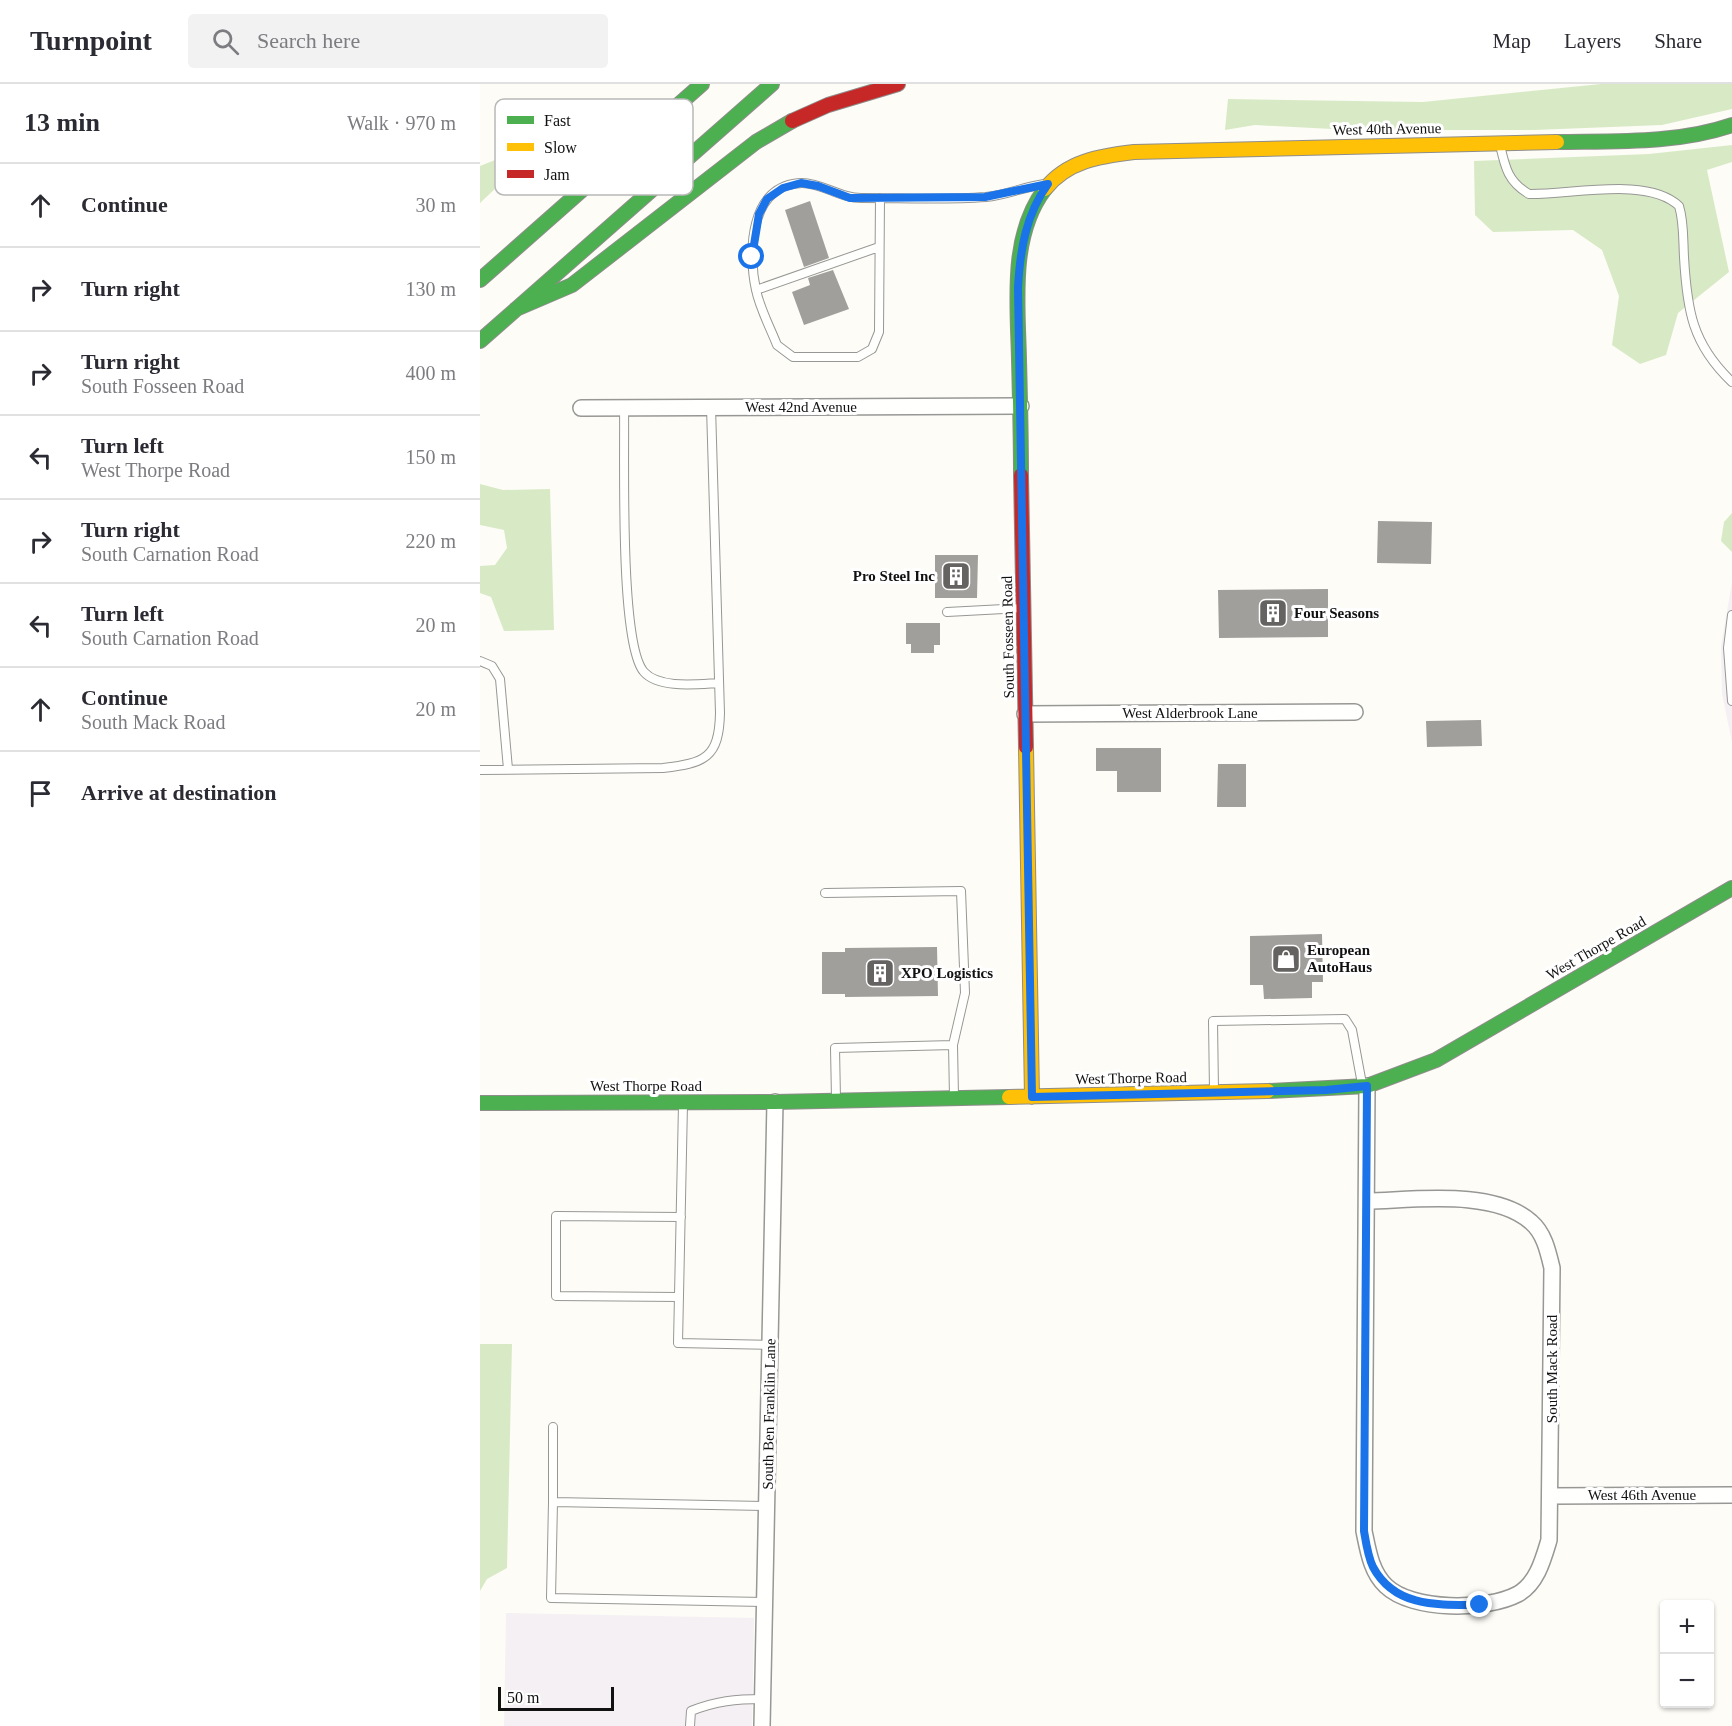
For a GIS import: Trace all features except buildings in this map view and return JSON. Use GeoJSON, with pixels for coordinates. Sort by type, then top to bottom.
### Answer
{"type":"FeatureCollection","features":[{"type":"Feature","properties":{"kind":"main road"},"geometry":{"type":"LineString","coordinates":[[685,99],[702,84]]}},
{"type":"Feature","properties":{"kind":"main road"},"geometry":{"type":"LineString","coordinates":[[693,153],[772,84]]}},
{"type":"Feature","properties":{"kind":"main road"},"geometry":{"type":"LineString","coordinates":[[693,191],[756,142],[790,122],[828,105],[898,84]]}},
{"type":"Feature","properties":{"kind":"main road","name":"West 40th Avenue"},"geometry":{"type":"LineString","coordinates":[[1048,184],[1064,171],[1084,161],[1134,152],[1660,139],[1706,134],[1732,124]]}},
{"type":"Feature","properties":{"kind":"main road","name":"South Fosseen Road"},"geometry":{"type":"LineString","coordinates":[[1032,1097],[1019,264],[1032,212],[1048,184]]}},
{"type":"Feature","properties":{"kind":"main road"},"geometry":{"type":"LineString","coordinates":[[480,280],[576,195]]}},
{"type":"Feature","properties":{"kind":"main road"},"geometry":{"type":"LineString","coordinates":[[480,341],[646,195]]}},
{"type":"Feature","properties":{"kind":"main road"},"geometry":{"type":"LineString","coordinates":[[516,309],[572,285],[688,195]]}},
{"type":"Feature","properties":{"kind":"main road","name":"West Thorpe Road"},"geometry":{"type":"LineString","coordinates":[[480,1103],[836,1101],[1326,1090],[1365,1086],[1436,1060],[1732,888]]}},
{"type":"Feature","properties":{"kind":"street","name":"West 42nd Avenue"},"geometry":{"type":"LineString","coordinates":[[581,408],[1021,406]]}},
{"type":"Feature","properties":{"kind":"street","name":"West Alderbrook Lane"},"geometry":{"type":"LineString","coordinates":[[1025,714],[1355,712]]}},
{"type":"Feature","properties":{"kind":"street","name":"South Mack Road"},"geometry":{"type":"LineString","coordinates":[[1365,1086],[1368,1201],[1364,1531],[1372,1565],[1386,1586],[1409,1600],[1434,1605],[1480,1605],[1518,1594],[1540,1571],[1549,1540],[1552,1268],[1546,1243],[1532,1222],[1509,1207],[1476,1200],[1368,1201]]}},
{"type":"Feature","properties":{"kind":"street","name":"South Ben Franklin Lane"},"geometry":{"type":"LineString","coordinates":[[762,1726],[775,1102]]}},
{"type":"Feature","properties":{"kind":"street","name":"West 46th Avenue"},"geometry":{"type":"LineString","coordinates":[[1551,1496],[1732,1495]]}},
{"type":"Feature","properties":{"kind":"lane"},"geometry":{"type":"LineString","coordinates":[[1500,144],[1507,173],[1517,187],[1529,194],[1623,189],[1656,192],[1671,198],[1679,206],[1692,324],[1701,345],[1716,366],[1732,382]]}},
{"type":"Feature","properties":{"kind":"lane"},"geometry":{"type":"LineString","coordinates":[[880,198],[879,332],[872,349],[858,357],[793,357],[783,352],[777,345],[756,290],[752,257],[754,230],[759,214],[767,199],[783,188],[801,183],[818,186],[850,198],[985,197],[1048,184]]}},
{"type":"Feature","properties":{"kind":"lane"},"geometry":{"type":"LineString","coordinates":[[756,290],[879,247]]}},
{"type":"Feature","properties":{"kind":"lane"},"geometry":{"type":"LineString","coordinates":[[480,770],[663,768],[688,765],[705,758],[715,749],[720,734],[711,407]]}},
{"type":"Feature","properties":{"kind":"lane"},"geometry":{"type":"LineString","coordinates":[[624,408],[629,626],[634,653],[645,673],[660,681],[719,683]]}},
{"type":"Feature","properties":{"kind":"lane"},"geometry":{"type":"LineString","coordinates":[[947,612],[1024,608]]}},
{"type":"Feature","properties":{"kind":"lane"},"geometry":{"type":"LineString","coordinates":[[1732,615],[1728,648],[1732,701]]}},
{"type":"Feature","properties":{"kind":"lane"},"geometry":{"type":"LineString","coordinates":[[480,661],[492,666],[500,679],[508,769]]}},
{"type":"Feature","properties":{"kind":"lane"},"geometry":{"type":"LineString","coordinates":[[825,893],[961,891],[965,993],[953,1045],[954,1098]]}},
{"type":"Feature","properties":{"kind":"lane"},"geometry":{"type":"LineString","coordinates":[[1214,1093],[1213,1021],[1345,1019],[1352,1030],[1365,1086]]}},
{"type":"Feature","properties":{"kind":"lane"},"geometry":{"type":"LineString","coordinates":[[836,1101],[835,1048],[953,1045]]}},
{"type":"Feature","properties":{"kind":"lane"},"geometry":{"type":"LineString","coordinates":[[683,1102],[678,1343],[770,1345]]}},
{"type":"Feature","properties":{"kind":"lane"},"geometry":{"type":"LineString","coordinates":[[679,1297],[556,1296],[556,1216],[681,1217]]}},
{"type":"Feature","properties":{"kind":"lane"},"geometry":{"type":"LineString","coordinates":[[553,1427],[551,1598],[765,1602]]}},
{"type":"Feature","properties":{"kind":"lane"},"geometry":{"type":"LineString","coordinates":[[553,1502],[767,1506]]}},
{"type":"Feature","properties":{"kind":"lane"},"geometry":{"type":"LineString","coordinates":[[690,1726],[691,1711],[714,1702],[731,1698],[763,1699]]}},
{"type":"Feature","properties":{"kind":"shaded area"},"geometry":{"type":"Polygon","coordinates":[[[1732,582],[1732,742],[1722,694],[1721,646],[1732,582]]]}},
{"type":"Feature","properties":{"kind":"shaded area"},"geometry":{"type":"Polygon","coordinates":[[[506,1613],[754,1618],[752,1726],[504,1726],[506,1613]]]}},
{"type":"Feature","properties":{"kind":"green space"},"geometry":{"type":"Polygon","coordinates":[[[1601,84],[1732,84],[1732,109],[1662,125],[1534,130],[1351,130],[1255,125],[1225,130],[1228,99],[1423,102],[1601,84]]]}},
{"type":"Feature","properties":{"kind":"green space"},"geometry":{"type":"Polygon","coordinates":[[[1732,145],[1732,162],[1707,170],[1729,272],[1678,313],[1666,355],[1640,364],[1612,345],[1619,296],[1602,250],[1573,230],[1493,232],[1475,215],[1474,161],[1649,154],[1732,145]]]}},
{"type":"Feature","properties":{"kind":"green space"},"geometry":{"type":"Polygon","coordinates":[[[495,160],[495,189],[480,203],[480,166],[495,160]]]}},
{"type":"Feature","properties":{"kind":"green space"},"geometry":{"type":"Polygon","coordinates":[[[480,484],[503,490],[550,489],[554,630],[504,631],[491,597],[480,593],[480,566],[495,565],[507,548],[504,530],[480,525],[480,484]]]}},
{"type":"Feature","properties":{"kind":"green space"},"geometry":{"type":"Polygon","coordinates":[[[1732,513],[1732,552],[1721,541],[1724,522],[1732,513]]]}},
{"type":"Feature","properties":{"kind":"green space"},"geometry":{"type":"Polygon","coordinates":[[[480,1344],[512,1344],[507,1568],[487,1579],[480,1591],[480,1344]]]}},
{"type":"Feature","properties":{"kind":"traffic: fast"},"geometry":{"type":"LineString","coordinates":[[685,99],[702,84]]}},
{"type":"Feature","properties":{"kind":"traffic: fast"},"geometry":{"type":"LineString","coordinates":[[693,154],[772,84]]}},
{"type":"Feature","properties":{"kind":"traffic: fast"},"geometry":{"type":"LineString","coordinates":[[693,191],[756,142],[792,121]]}},
{"type":"Feature","properties":{"kind":"traffic: fast"},"geometry":{"type":"LineString","coordinates":[[1557,142],[1623,141],[1689,136],[1732,125]]}},
{"type":"Feature","properties":{"kind":"traffic: fast"},"geometry":{"type":"LineString","coordinates":[[1021,475],[1018,272],[1026,228],[1045,189]]}},
{"type":"Feature","properties":{"kind":"traffic: fast"},"geometry":{"type":"LineString","coordinates":[[480,280],[576,195]]}},
{"type":"Feature","properties":{"kind":"traffic: fast"},"geometry":{"type":"LineString","coordinates":[[480,341],[646,195]]}},
{"type":"Feature","properties":{"kind":"traffic: fast"},"geometry":{"type":"LineString","coordinates":[[516,309],[572,285],[688,195]]}},
{"type":"Feature","properties":{"kind":"traffic: fast"},"geometry":{"type":"LineString","coordinates":[[1268,1091],[1367,1086],[1436,1060],[1732,888]]}},
{"type":"Feature","properties":{"kind":"traffic: fast"},"geometry":{"type":"LineString","coordinates":[[480,1103],[775,1102],[1009,1097]]}},
{"type":"Feature","properties":{"kind":"traffic: slow"},"geometry":{"type":"LineString","coordinates":[[1045,189],[1063,172],[1074,166],[1097,158],[1134,152],[1557,142]]}},
{"type":"Feature","properties":{"kind":"traffic: slow"},"geometry":{"type":"LineString","coordinates":[[1026,747],[1032,1097]]}},
{"type":"Feature","properties":{"kind":"traffic: slow"},"geometry":{"type":"LineString","coordinates":[[1009,1097],[1268,1091]]}},
{"type":"Feature","properties":{"kind":"traffic: jam"},"geometry":{"type":"LineString","coordinates":[[792,121],[828,105],[898,84]]}},
{"type":"Feature","properties":{"kind":"traffic: jam"},"geometry":{"type":"LineString","coordinates":[[1021,475],[1026,747]]}},
{"type":"Feature","properties":{"kind":"place","name":"Pro Steel Inc"},"geometry":{"type":"Point","coordinates":[956,576]}},
{"type":"Feature","properties":{"kind":"place","name":"Four Seasons"},"geometry":{"type":"Point","coordinates":[1273,613]}},
{"type":"Feature","properties":{"kind":"place","name":"European AutoHaus"},"geometry":{"type":"Point","coordinates":[1286,959]}},
{"type":"Feature","properties":{"kind":"place","name":"XPO Logistics"},"geometry":{"type":"Point","coordinates":[880,973]}},
{"type":"Feature","properties":{"kind":"route"},"geometry":{"type":"LineString","coordinates":[[752,257],[754,230],[767,199],[783,188],[801,183],[818,186],[850,198],[985,197],[1048,184],[1032,212],[1022,243],[1018,288],[1032,1097],[1326,1090],[1367,1086],[1364,1531],[1372,1565],[1386,1586],[1409,1600],[1434,1605],[1480,1605]]}}]}
